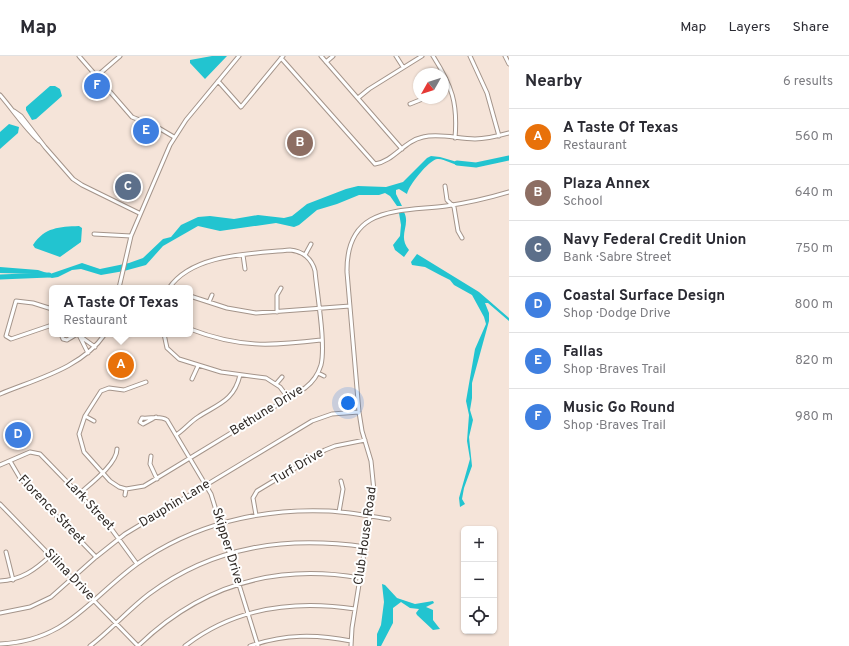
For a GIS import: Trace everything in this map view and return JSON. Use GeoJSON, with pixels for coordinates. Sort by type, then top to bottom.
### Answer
{"type":"FeatureCollection","features":[{"type":"Feature","properties":{"kind":"street"},"geometry":{"type":"LineString","coordinates":[[80,56],[132,117],[157,127],[174,137]]}},
{"type":"Feature","properties":{"kind":"street"},"geometry":{"type":"LineString","coordinates":[[97,76],[120,56]]}},
{"type":"Feature","properties":{"kind":"street"},"geometry":{"type":"LineString","coordinates":[[120,285],[130,236],[174,137],[239,56]]}},
{"type":"Feature","properties":{"kind":"street"},"geometry":{"type":"LineString","coordinates":[[321,56],[402,149]]}},
{"type":"Feature","properties":{"kind":"street"},"geometry":{"type":"LineString","coordinates":[[326,62],[333,56]]}},
{"type":"Feature","properties":{"kind":"street"},"geometry":{"type":"LineString","coordinates":[[396,56],[404,68]]}},
{"type":"Feature","properties":{"kind":"street"},"geometry":{"type":"LineString","coordinates":[[358,98],[422,56]]}},
{"type":"Feature","properties":{"kind":"street"},"geometry":{"type":"LineString","coordinates":[[433,56],[439,68]]}},
{"type":"Feature","properties":{"kind":"street"},"geometry":{"type":"LineString","coordinates":[[470,56],[486,93],[499,136]]}},
{"type":"Feature","properties":{"kind":"street"},"geometry":{"type":"LineString","coordinates":[[505,56],[509,64]]}},
{"type":"Feature","properties":{"kind":"street"},"geometry":{"type":"LineString","coordinates":[[218,81],[241,107],[282,57],[374,164],[384,161],[421,137],[484,139],[509,133]]}},
{"type":"Feature","properties":{"kind":"street"},"geometry":{"type":"LineString","coordinates":[[449,86],[456,106],[455,138]]}},
{"type":"Feature","properties":{"kind":"street"},"geometry":{"type":"LineString","coordinates":[[0,95],[14,111],[18,119],[78,183],[139,213]]}},
{"type":"Feature","properties":{"kind":"street"},"geometry":{"type":"LineString","coordinates":[[445,186],[447,200],[454,209],[458,231],[462,238]]}},
{"type":"Feature","properties":{"kind":"street","name":"Club House Road"},"geometry":{"type":"LineString","coordinates":[[351,646],[355,609],[371,517],[374,482],[371,461],[359,412],[348,285],[348,253],[356,235],[366,224],[379,215],[391,211],[451,205],[479,200],[509,192]]}},
{"type":"Feature","properties":{"kind":"street"},"geometry":{"type":"LineString","coordinates":[[94,234],[130,236]]}},
{"type":"Feature","properties":{"kind":"street"},"geometry":{"type":"LineString","coordinates":[[305,255],[311,244]]}},
{"type":"Feature","properties":{"kind":"street"},"geometry":{"type":"LineString","coordinates":[[172,285],[180,277],[202,264],[225,257],[290,250],[305,255],[312,263],[315,271],[322,359],[318,373],[324,376]]}},
{"type":"Feature","properties":{"kind":"street"},"geometry":{"type":"LineString","coordinates":[[243,255],[245,269]]}},
{"type":"Feature","properties":{"kind":"street"},"geometry":{"type":"LineString","coordinates":[[277,312],[276,298],[281,288]]}},
{"type":"Feature","properties":{"kind":"street"},"geometry":{"type":"LineString","coordinates":[[209,302],[212,294]]}},
{"type":"Feature","properties":{"kind":"street"},"geometry":{"type":"LineString","coordinates":[[193,297],[239,311],[277,312],[350,306]]}},
{"type":"Feature","properties":{"kind":"street"},"geometry":{"type":"LineString","coordinates":[[49,308],[33,303],[16,301],[6,336],[10,339],[49,326]]}},
{"type":"Feature","properties":{"kind":"street"},"geometry":{"type":"LineString","coordinates":[[193,330],[222,340],[250,345],[321,340]]}},
{"type":"Feature","properties":{"kind":"street"},"geometry":{"type":"LineString","coordinates":[[62,337],[63,339],[67,340],[72,337]]}},
{"type":"Feature","properties":{"kind":"street"},"geometry":{"type":"LineString","coordinates":[[80,337],[88,353]]}},
{"type":"Feature","properties":{"kind":"street"},"geometry":{"type":"LineString","coordinates":[[82,337],[95,347]]}},
{"type":"Feature","properties":{"kind":"street"},"geometry":{"type":"LineString","coordinates":[[0,394],[73,363],[95,347],[103,337]]}},
{"type":"Feature","properties":{"kind":"street"},"geometry":{"type":"LineString","coordinates":[[165,337],[166,344],[172,354],[198,366],[240,375],[261,377],[276,384],[289,398]]}},
{"type":"Feature","properties":{"kind":"street"},"geometry":{"type":"LineString","coordinates":[[192,379],[198,366]]}},
{"type":"Feature","properties":{"kind":"street","name":"Bethune Drive"},"geometry":{"type":"LineString","coordinates":[[126,489],[139,488],[157,479],[309,385],[318,373]]}},
{"type":"Feature","properties":{"kind":"street"},"geometry":{"type":"LineString","coordinates":[[176,435],[197,417],[230,397],[238,386],[240,375]]}},
{"type":"Feature","properties":{"kind":"street"},"geometry":{"type":"LineString","coordinates":[[276,384],[282,377]]}},
{"type":"Feature","properties":{"kind":"street"},"geometry":{"type":"LineString","coordinates":[[125,495],[126,489],[115,484],[86,456],[80,443],[79,434],[85,416],[101,389],[127,389],[146,382]]}},
{"type":"Feature","properties":{"kind":"street","name":"Dauphin Lane"},"geometry":{"type":"LineString","coordinates":[[0,613],[21,610],[51,597],[96,556],[119,539],[316,419],[332,414],[359,412]]}},
{"type":"Feature","properties":{"kind":"street"},"geometry":{"type":"LineString","coordinates":[[85,416],[94,421]]}},
{"type":"Feature","properties":{"kind":"street","name":"Skipper Drive"},"geometry":{"type":"LineString","coordinates":[[156,417],[165,418],[207,485],[258,645]]}},
{"type":"Feature","properties":{"kind":"street","name":"Turf Drive"},"geometry":{"type":"LineString","coordinates":[[256,515],[253,498],[257,491],[325,450],[335,446],[365,440]]}},
{"type":"Feature","properties":{"kind":"street"},"geometry":{"type":"LineString","coordinates":[[80,494],[115,460],[117,450]]}},
{"type":"Feature","properties":{"kind":"street","name":"Lark Street"},"geometry":{"type":"LineString","coordinates":[[10,461],[30,452],[40,454],[107,523],[137,564]]}},
{"type":"Feature","properties":{"kind":"street"},"geometry":{"type":"LineString","coordinates":[[151,456],[150,464],[157,479]]}},
{"type":"Feature","properties":{"kind":"street"},"geometry":{"type":"LineString","coordinates":[[0,465],[10,461]]}},
{"type":"Feature","properties":{"kind":"street","name":"Florence Street"},"geometry":{"type":"LineString","coordinates":[[10,461],[20,478],[96,556]]}},
{"type":"Feature","properties":{"kind":"street"},"geometry":{"type":"LineString","coordinates":[[339,512],[343,489],[341,481]]}},
{"type":"Feature","properties":{"kind":"street","name":"Silina Drive"},"geometry":{"type":"LineString","coordinates":[[0,504],[138,646]]}},
{"type":"Feature","properties":{"kind":"street"},"geometry":{"type":"LineString","coordinates":[[0,644],[23,642],[50,633],[74,619],[137,564],[176,541],[220,523],[256,515],[296,510],[339,512],[389,519]]}},
{"type":"Feature","properties":{"kind":"street"},"geometry":{"type":"LineString","coordinates":[[90,646],[160,586],[195,567],[230,554],[266,545],[294,542],[324,542],[366,547]]}},
{"type":"Feature","properties":{"kind":"street"},"geometry":{"type":"LineString","coordinates":[[6,552],[13,580]]}},
{"type":"Feature","properties":{"kind":"street"},"geometry":{"type":"LineString","coordinates":[[0,581],[13,580],[29,573],[50,556]]}},
{"type":"Feature","properties":{"kind":"street"},"geometry":{"type":"LineString","coordinates":[[138,646],[157,628],[188,606],[215,592],[239,583],[270,576],[298,573],[327,574],[360,578]]}},
{"type":"Feature","properties":{"kind":"street"},"geometry":{"type":"LineString","coordinates":[[185,646],[216,626],[248,614],[277,607],[326,605],[355,609]]}},
{"type":"Feature","properties":{"kind":"street"},"geometry":{"type":"LineString","coordinates":[[250,646],[301,636],[322,636],[351,641]]}},
{"type":"Feature","properties":{"kind":"water"},"geometry":{"type":"Polygon","coordinates":[[[212,56],[227,56],[205,79],[190,63],[190,60],[212,56]]]}},
{"type":"Feature","properties":{"kind":"water"},"geometry":{"type":"Polygon","coordinates":[[[50,86],[55,86],[60,89],[62,96],[36,119],[32,120],[26,110],[26,107],[50,86]]]}},
{"type":"Feature","properties":{"kind":"water"},"geometry":{"type":"Polygon","coordinates":[[[9,124],[19,127],[18,133],[0,149],[0,132],[9,124]]]}},
{"type":"Feature","properties":{"kind":"water"},"geometry":{"type":"Polygon","coordinates":[[[431,156],[464,164],[457,165],[440,159],[433,161],[419,174],[408,190],[407,194],[399,189],[396,190],[396,194],[402,206],[397,206],[390,196],[385,193],[379,195],[359,195],[317,210],[299,225],[294,227],[276,223],[220,231],[198,226],[163,246],[146,265],[101,275],[81,269],[72,270],[58,277],[52,278],[36,274],[0,273],[0,267],[38,270],[50,274],[82,263],[100,269],[129,263],[143,258],[163,239],[171,237],[181,225],[198,217],[210,216],[234,219],[258,215],[284,218],[292,216],[307,204],[346,189],[358,186],[386,187],[403,182],[427,158],[431,156]]]}},
{"type":"Feature","properties":{"kind":"water"},"geometry":{"type":"Polygon","coordinates":[[[404,212],[406,221],[404,240],[409,250],[404,257],[395,250],[393,245],[400,236],[401,225],[399,213],[404,212]]]}},
{"type":"Feature","properties":{"kind":"water"},"geometry":{"type":"Polygon","coordinates":[[[79,226],[82,228],[81,242],[60,257],[35,248],[33,245],[48,231],[65,227],[79,226]]]}},
{"type":"Feature","properties":{"kind":"water"},"geometry":{"type":"Polygon","coordinates":[[[417,254],[479,292],[509,318],[509,321],[488,303],[485,303],[489,313],[489,321],[472,383],[470,410],[473,420],[469,437],[472,466],[464,488],[462,499],[465,504],[460,507],[459,498],[470,459],[467,441],[469,415],[466,401],[475,349],[486,324],[484,317],[472,295],[454,285],[450,280],[425,267],[412,265],[411,262],[417,254]]]}},
{"type":"Feature","properties":{"kind":"water"},"geometry":{"type":"Polygon","coordinates":[[[382,584],[385,585],[397,598],[415,604],[433,601],[434,603],[426,607],[433,610],[433,620],[440,629],[433,630],[417,615],[416,613],[419,609],[410,608],[401,602],[393,608],[393,623],[381,646],[377,646],[377,634],[381,625],[384,602],[382,584]]]}},
{"type":"Feature","properties":{"kind":"waterway"},"geometry":{"type":"LineString","coordinates":[[457,163],[476,165],[509,158]]}},
{"type":"Feature","properties":{"kind":"waterway"},"geometry":{"type":"LineString","coordinates":[[0,277],[49,275]]}},
{"type":"Feature","properties":{"kind":"place","name":"Music Go Round"},"geometry":{"type":"Point","coordinates":[97,86]}},
{"type":"Feature","properties":{"kind":"place","name":"Fallas"},"geometry":{"type":"Point","coordinates":[146,131]}},
{"type":"Feature","properties":{"kind":"place","name":"Plaza Annex"},"geometry":{"type":"Point","coordinates":[300,143]}},
{"type":"Feature","properties":{"kind":"place","name":"Navy Federal Credit Union"},"geometry":{"type":"Point","coordinates":[128,187]}},
{"type":"Feature","properties":{"kind":"place","name":"A Taste Of Texas"},"geometry":{"type":"Point","coordinates":[121,365]}},
{"type":"Feature","properties":{"kind":"place","name":"Coastal Surface Design"},"geometry":{"type":"Point","coordinates":[18,435]}}]}
